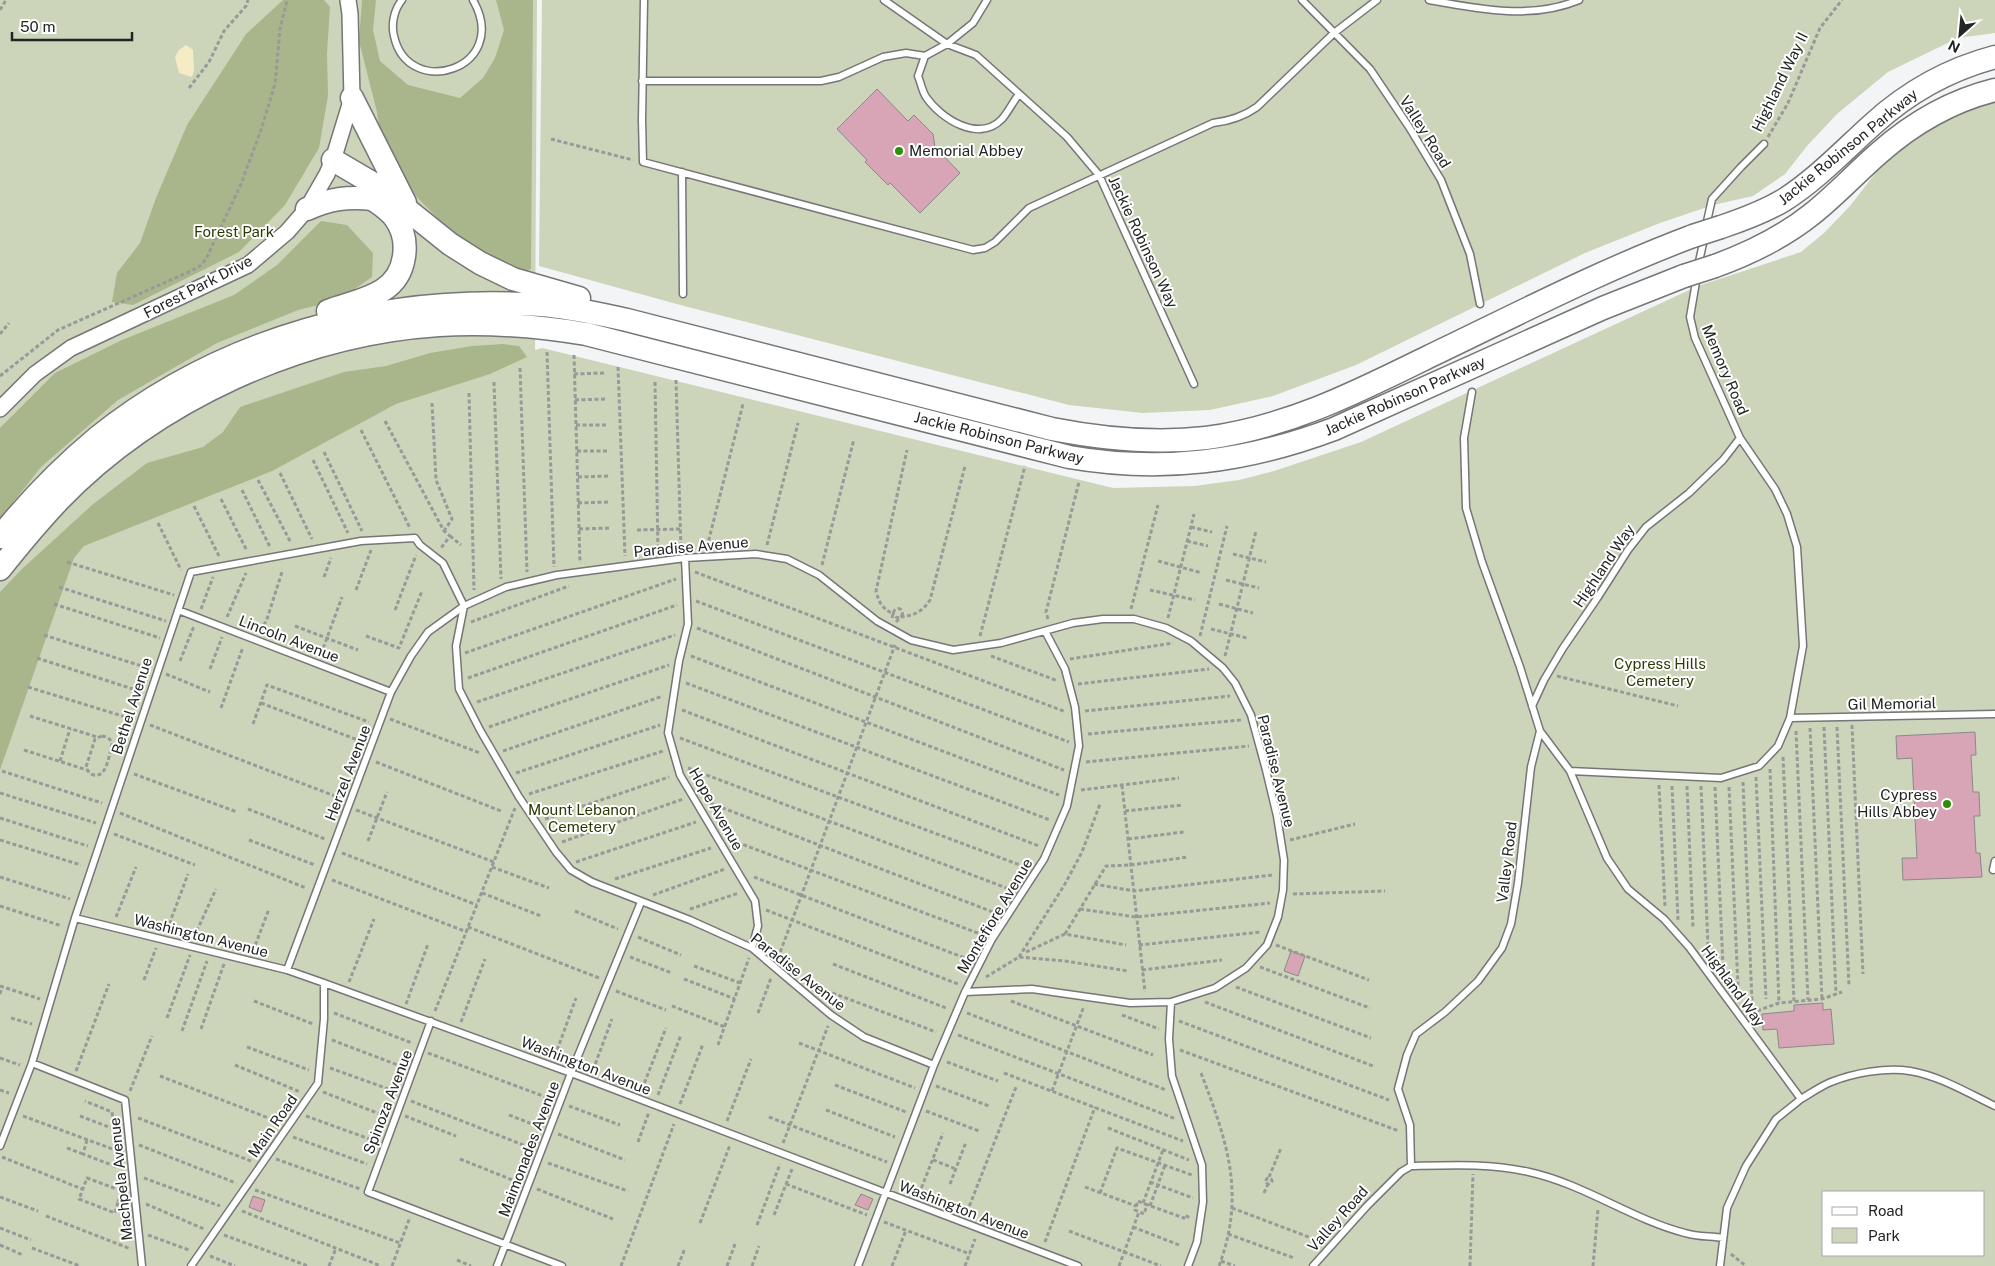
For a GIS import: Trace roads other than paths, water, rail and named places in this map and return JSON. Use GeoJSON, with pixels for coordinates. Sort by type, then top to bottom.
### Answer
{"type":"FeatureCollection","features":[{"type":"Feature","properties":{"kind":"highway","name":"Jackie Robinson Parkway"},"geometry":{"type":"LineString","coordinates":[[0,569],[60,499],[108,456],[153,422],[205,392],[261,366],[321,346],[377,333],[438,325],[526,326],[586,334],[1069,457],[1108,462],[1160,465],[1237,458],[1309,438],[1344,424],[1603,308],[1684,276],[1721,227],[1772,207],[1796,192],[1821,172],[1874,122],[1924,86],[1957,70],[1995,57]]}},
{"type":"Feature","properties":{"kind":"highway","name":"Jackie Robinson Parkway"},"geometry":{"type":"LineString","coordinates":[[0,537],[49,482],[80,452],[124,418],[200,372],[252,348],[282,337],[365,316],[422,307],[542,305],[600,314],[1078,434],[1136,440],[1206,438],[1258,428],[1308,413],[1364,388],[1630,260],[1703,251],[1756,250],[1793,228],[1829,201],[1879,153],[1922,120],[1954,103],[1995,90]]}},
{"type":"Feature","properties":{"kind":"highway"},"geometry":{"type":"LineString","coordinates":[[352,98],[408,209]]}},
{"type":"Feature","properties":{"kind":"highway"},"geometry":{"type":"LineString","coordinates":[[282,337],[330,311],[384,289],[396,278],[404,256],[402,232],[395,218],[330,167]]}},
{"type":"Feature","properties":{"kind":"highway"},"geometry":{"type":"LineString","coordinates":[[330,167],[363,177],[408,209],[450,244],[494,271],[533,285],[577,297],[657,328]]}},
{"type":"Feature","properties":{"kind":"highway"},"geometry":{"type":"LineString","coordinates":[[306,209],[322,202],[342,198],[372,199]]}},
{"type":"Feature","properties":{"kind":"street","name":"Forest Park Drive"},"geometry":{"type":"LineString","coordinates":[[0,409],[35,374],[71,348],[248,265],[287,232],[306,209],[330,167],[352,98],[348,0]]}},
{"type":"Feature","properties":{"kind":"lane"},"geometry":{"type":"LineString","coordinates":[[402,0],[394,16],[393,30],[396,43],[403,55],[413,65],[426,70],[440,72],[454,69],[466,62],[475,52],[481,39],[483,25],[480,11],[473,0]]}},
{"type":"Feature","properties":{"kind":"lane"},"geometry":{"type":"LineString","coordinates":[[644,0],[642,81],[644,162],[973,250],[985,248],[995,242],[1029,208],[1213,124],[1231,121],[1245,115],[1257,107],[1334,32],[1377,0]]}},
{"type":"Feature","properties":{"kind":"lane","name":"Jackie Robinson Way"},"geometry":{"type":"LineString","coordinates":[[884,0],[946,44],[976,56],[1067,137],[1099,175],[1194,384]]}},
{"type":"Feature","properties":{"kind":"lane"},"geometry":{"type":"LineString","coordinates":[[642,81],[822,81],[839,77],[883,58],[906,53],[925,56],[946,44],[972,23],[987,0]]}},
{"type":"Feature","properties":{"kind":"lane","name":"Valley Road"},"geometry":{"type":"LineString","coordinates":[[1302,0],[1370,69],[1409,127],[1440,180],[1470,254],[1480,304]]}},
{"type":"Feature","properties":{"kind":"lane"},"geometry":{"type":"LineString","coordinates":[[1429,0],[1491,11],[1544,10],[1579,0]]}},
{"type":"Feature","properties":{"kind":"lane"},"geometry":{"type":"LineString","coordinates":[[925,56],[918,76],[926,97],[943,116],[963,127],[984,129],[1001,120],[1019,94]]}},
{"type":"Feature","properties":{"kind":"lane","name":"Highland Way II"},"geometry":{"type":"LineString","coordinates":[[1703,251],[1712,199],[1740,167],[1764,144]]}},
{"type":"Feature","properties":{"kind":"lane"},"geometry":{"type":"LineString","coordinates":[[682,172],[683,294]]}},
{"type":"Feature","properties":{"kind":"lane","name":"Memory Road"},"geometry":{"type":"LineString","coordinates":[[1570,772],[1715,778],[1728,776],[1759,766],[1778,746],[1793,718],[1803,646],[1797,547],[1787,514],[1775,489],[1740,438],[1693,331],[1690,317],[1703,251]]}},
{"type":"Feature","properties":{"kind":"lane"},"geometry":{"type":"LineString","coordinates":[[1472,392],[1464,438],[1466,508],[1482,562],[1520,667],[1540,731]]}},
{"type":"Feature","properties":{"kind":"lane","name":"Highland Way"},"geometry":{"type":"LineString","coordinates":[[1532,706],[1548,674],[1628,550],[1646,527],[1689,493],[1723,460],[1740,438]]}},
{"type":"Feature","properties":{"kind":"lane","name":"Bethel Avenue"},"geometry":{"type":"LineString","coordinates":[[0,1146],[31,1065],[80,902],[191,572],[352,542],[415,538],[420,545],[443,563],[464,606]]}},
{"type":"Feature","properties":{"kind":"lane","name":"Paradise Avenue"},"geometry":{"type":"LineString","coordinates":[[934,1065],[864,1037],[832,1016],[752,948],[674,914],[597,884],[571,870],[552,846],[519,797],[480,730],[459,689],[456,646],[464,606],[501,590],[554,575],[683,558],[756,554],[787,559],[819,576],[878,621],[911,640],[952,650],[1001,643],[1073,623],[1093,620],[1129,619],[1166,628],[1191,640],[1223,668],[1235,683],[1252,719],[1259,745],[1277,816],[1284,860],[1283,894],[1268,942],[1246,968],[1215,988],[1171,1002],[1130,1003],[1032,989],[984,991],[966,989]]}},
{"type":"Feature","properties":{"kind":"lane","name":"Hope Avenue"},"geometry":{"type":"LineString","coordinates":[[683,558],[686,572],[688,628],[679,661],[668,733],[680,774],[749,890],[756,906],[758,926],[752,948]]}},
{"type":"Feature","properties":{"kind":"lane","name":"Herzel Avenue"},"geometry":{"type":"LineString","coordinates":[[287,970],[391,692],[411,656],[428,632],[464,606]]}},
{"type":"Feature","properties":{"kind":"lane","name":"Lincoln Avenue"},"geometry":{"type":"LineString","coordinates":[[178,610],[391,692]]}},
{"type":"Feature","properties":{"kind":"lane","name":"Montefiore Avenue"},"geometry":{"type":"LineString","coordinates":[[858,1266],[934,1065],[966,989],[992,939],[1049,849],[1070,795],[1079,746],[1076,714],[1061,661],[1048,630]]}},
{"type":"Feature","properties":{"kind":"lane","name":"Gil Memorial"},"geometry":{"type":"LineString","coordinates":[[1793,718],[1995,714]]}},
{"type":"Feature","properties":{"kind":"lane","name":"Valley Road"},"geometry":{"type":"LineString","coordinates":[[1313,1266],[1367,1206],[1401,1172],[1411,1166],[1410,1125],[1398,1089],[1407,1056],[1416,1034],[1446,1012],[1478,981],[1502,948],[1511,924],[1531,767],[1540,731]]}},
{"type":"Feature","properties":{"kind":"lane","name":"Highland Way"},"geometry":{"type":"LineString","coordinates":[[1540,731],[1570,772],[1607,858],[1628,889],[1666,921],[1679,936],[1801,1099]]}},
{"type":"Feature","properties":{"kind":"lane"},"geometry":{"type":"LineString","coordinates":[[1992,870],[1995,861]]}},
{"type":"Feature","properties":{"kind":"lane","name":"Maimonades Avenue"},"geometry":{"type":"LineString","coordinates":[[497,1266],[571,1073],[640,901]]}},
{"type":"Feature","properties":{"kind":"lane","name":"Washington Avenue"},"geometry":{"type":"LineString","coordinates":[[75,918],[287,970],[590,1080],[1078,1266]]}},
{"type":"Feature","properties":{"kind":"lane","name":"Main Road"},"geometry":{"type":"LineString","coordinates":[[191,1266],[230,1210],[249,1188],[261,1165],[318,1083],[323,1028],[324,983]]}},
{"type":"Feature","properties":{"kind":"lane"},"geometry":{"type":"LineString","coordinates":[[1171,1002],[1169,1046],[1172,1076],[1202,1165],[1203,1202],[1197,1242],[1188,1266]]}},
{"type":"Feature","properties":{"kind":"lane","name":"Spinoza Avenue"},"geometry":{"type":"LineString","coordinates":[[431,1021],[368,1192],[505,1244]]}},
{"type":"Feature","properties":{"kind":"lane","name":"Machpela Avenue"},"geometry":{"type":"LineString","coordinates":[[31,1065],[73,1079],[125,1100],[142,1266]]}},
{"type":"Feature","properties":{"kind":"lane"},"geometry":{"type":"LineString","coordinates":[[1720,1266],[1727,1208],[1746,1166],[1776,1119],[1801,1099],[1831,1082],[1860,1074],[1886,1070],[1910,1071],[1941,1080],[1995,1106]]}},
{"type":"Feature","properties":{"kind":"lane"},"geometry":{"type":"LineString","coordinates":[[1411,1166],[1473,1165],[1530,1172],[1569,1185],[1686,1234],[1723,1238]]}},
{"type":"Feature","properties":{"kind":"lane"},"geometry":{"type":"LineString","coordinates":[[505,1244],[562,1266]]}},
{"type":"Feature","properties":{"kind":"place","name":"Memorial Abbey"},"geometry":{"type":"Point","coordinates":[899,151]}},
{"type":"Feature","properties":{"kind":"place","name":"Cypress Hills Abbey"},"geometry":{"type":"Point","coordinates":[1947,804]}},
{"type":"Feature","properties":{"kind":"park label","name":"Forest Park"},"geometry":{"type":"Point","coordinates":[234,232]}},
{"type":"Feature","properties":{"kind":"park label","name":"Cypress Hills Cemetery"},"geometry":{"type":"Point","coordinates":[1660,672]}},
{"type":"Feature","properties":{"kind":"park label","name":"Mount Lebanon Cemetery"},"geometry":{"type":"Point","coordinates":[582,818]}}]}
